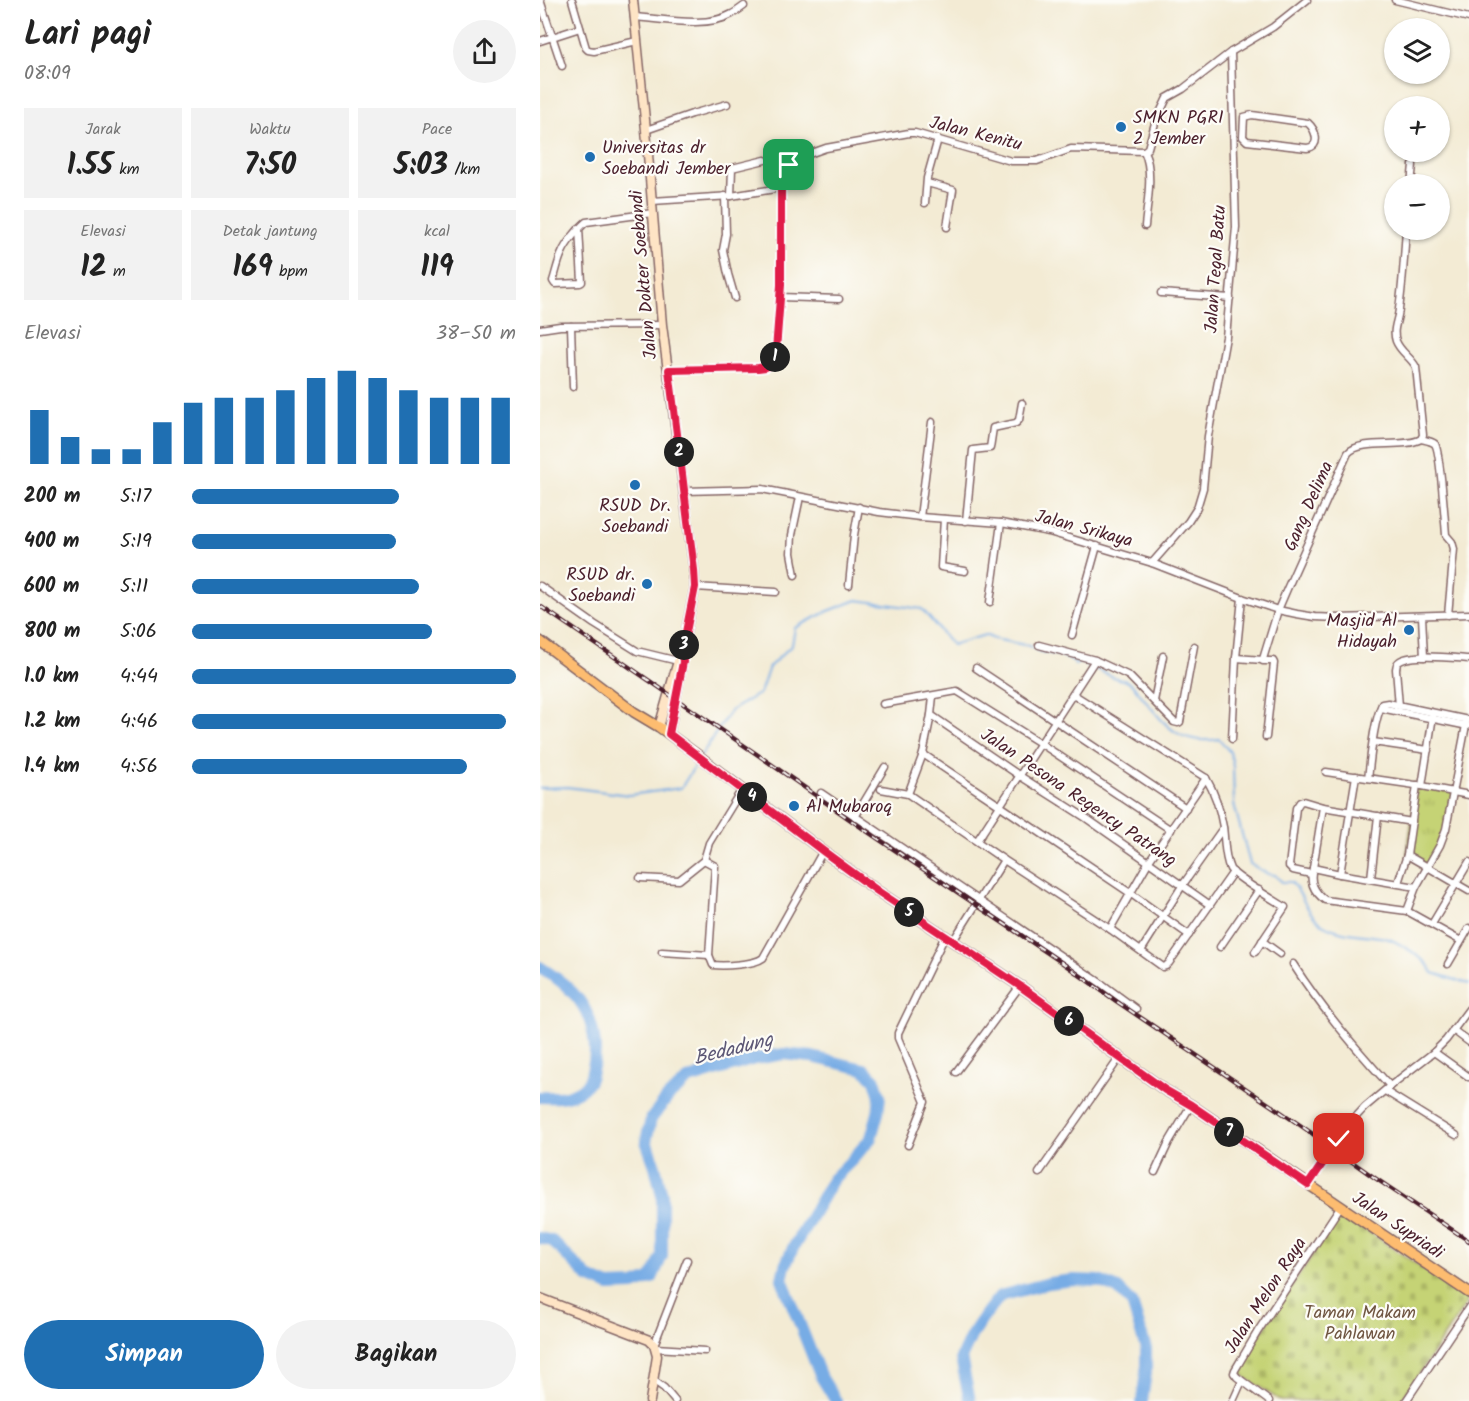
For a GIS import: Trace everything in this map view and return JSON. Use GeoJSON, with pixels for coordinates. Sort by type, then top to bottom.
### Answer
{"type":"FeatureCollection","features":[{"type":"Feature","properties":{"kind":"main road","name":"Jalan Dokter Soebandi"},"geometry":{"type":"LineString","coordinates":[[633,0],[662,325],[685,491],[695,587],[664,730]]}},
{"type":"Feature","properties":{"kind":"main road","name":"Jalan Supriadi"},"geometry":{"type":"LineString","coordinates":[[540,641],[634,712],[664,730],[879,892],[1020,986],[1165,1090],[1191,1105],[1469,1293]]}},
{"type":"Feature","properties":{"kind":"main road"},"geometry":{"type":"LineString","coordinates":[[540,1299],[649,1340],[655,1346],[657,1360],[650,1401]]}},
{"type":"Feature","properties":{"kind":"street"},"geometry":{"type":"LineString","coordinates":[[540,0],[562,66]]}},
{"type":"Feature","properties":{"kind":"street"},"geometry":{"type":"LineString","coordinates":[[572,0],[586,48],[591,51],[637,41]]}},
{"type":"Feature","properties":{"kind":"street"},"geometry":{"type":"LineString","coordinates":[[1145,226],[1149,169],[1144,151],[1148,148],[1155,123],[1167,98],[1183,89],[1231,51],[1273,27],[1307,0]]}},
{"type":"Feature","properties":{"kind":"street"},"geometry":{"type":"LineString","coordinates":[[1395,0],[1469,18]]}},
{"type":"Feature","properties":{"kind":"street"},"geometry":{"type":"LineString","coordinates":[[634,17],[716,21],[744,6]]}},
{"type":"Feature","properties":{"kind":"street"},"geometry":{"type":"LineString","coordinates":[[540,41],[580,28]]}},
{"type":"Feature","properties":{"kind":"street","name":"Jalan Tegal Batu"},"geometry":{"type":"LineString","coordinates":[[1152,563],[1188,522],[1202,496],[1208,436],[1226,337],[1236,227],[1231,51]]}},
{"type":"Feature","properties":{"kind":"street"},"geometry":{"type":"LineString","coordinates":[[646,130],[727,104]]}},
{"type":"Feature","properties":{"kind":"street"},"geometry":{"type":"LineString","coordinates":[[1252,115],[1306,123],[1314,130],[1315,142],[1312,147],[1307,148],[1248,141],[1243,137],[1243,125],[1244,117],[1252,115]]}},
{"type":"Feature","properties":{"kind":"street"},"geometry":{"type":"LineString","coordinates":[[1232,125],[1243,125]]}},
{"type":"Feature","properties":{"kind":"street","name":"Jalan Kenitu"},"geometry":{"type":"LineString","coordinates":[[669,370],[758,368],[772,364],[776,350],[782,260],[781,188],[789,165],[808,154],[826,148],[909,133],[938,139],[1011,161],[1037,161],[1071,149],[1144,151]]}},
{"type":"Feature","properties":{"kind":"street"},"geometry":{"type":"LineString","coordinates":[[925,203],[927,183],[938,139]]}},
{"type":"Feature","properties":{"kind":"street"},"geometry":{"type":"LineString","coordinates":[[735,298],[723,250],[732,168],[765,160]]}},
{"type":"Feature","properties":{"kind":"street"},"geometry":{"type":"LineString","coordinates":[[1412,174],[1413,165]]}},
{"type":"Feature","properties":{"kind":"street"},"geometry":{"type":"LineString","coordinates":[[927,183],[953,190],[947,227]]}},
{"type":"Feature","properties":{"kind":"street"},"geometry":{"type":"LineString","coordinates":[[652,201],[728,196],[781,188]]}},
{"type":"Feature","properties":{"kind":"street"},"geometry":{"type":"LineString","coordinates":[[579,228],[582,282],[580,284],[555,284],[562,253],[579,228],[586,222],[653,213]]}},
{"type":"Feature","properties":{"kind":"street"},"geometry":{"type":"LineString","coordinates":[[1405,240],[1399,312],[1394,326],[1395,339],[1416,368],[1423,435],[1421,439],[1433,442],[1436,446],[1446,535],[1454,549],[1448,615]]}},
{"type":"Feature","properties":{"kind":"street"},"geometry":{"type":"LineString","coordinates":[[1161,293],[1230,298]]}},
{"type":"Feature","properties":{"kind":"street"},"geometry":{"type":"LineString","coordinates":[[780,297],[839,299]]}},
{"type":"Feature","properties":{"kind":"street"},"geometry":{"type":"LineString","coordinates":[[540,329],[558,326],[662,325]]}},
{"type":"Feature","properties":{"kind":"street"},"geometry":{"type":"LineString","coordinates":[[571,326],[573,387]]}},
{"type":"Feature","properties":{"kind":"street"},"geometry":{"type":"LineString","coordinates":[[966,521],[973,450],[990,448],[993,428],[1016,423],[1019,420],[1022,404]]}},
{"type":"Feature","properties":{"kind":"street"},"geometry":{"type":"LineString","coordinates":[[920,517],[932,422]]}},
{"type":"Feature","properties":{"kind":"street","name":"Gang Delima"},"geometry":{"type":"LineString","coordinates":[[1278,610],[1350,451],[1356,447],[1413,443],[1421,439]]}},
{"type":"Feature","properties":{"kind":"street","name":"Jalan Srikaya"},"geometry":{"type":"LineString","coordinates":[[685,491],[762,489],[920,517],[1001,523],[1049,532],[1152,563],[1278,610],[1315,617],[1469,614]]}},
{"type":"Feature","properties":{"kind":"street"},"geometry":{"type":"LineString","coordinates":[[795,575],[791,553],[792,535],[800,497]]}},
{"type":"Feature","properties":{"kind":"street"},"geometry":{"type":"LineString","coordinates":[[849,585],[859,507]]}},
{"type":"Feature","properties":{"kind":"street"},"geometry":{"type":"LineString","coordinates":[[944,519],[941,567],[964,571]]}},
{"type":"Feature","properties":{"kind":"street"},"geometry":{"type":"LineString","coordinates":[[990,602],[1001,523]]}},
{"type":"Feature","properties":{"kind":"street"},"geometry":{"type":"LineString","coordinates":[[1072,635],[1097,546]]}},
{"type":"Feature","properties":{"kind":"street"},"geometry":{"type":"LineString","coordinates":[[540,586],[636,651],[680,657]]}},
{"type":"Feature","properties":{"kind":"street"},"geometry":{"type":"LineString","coordinates":[[695,587],[776,592]]}},
{"type":"Feature","properties":{"kind":"street"},"geometry":{"type":"LineString","coordinates":[[1232,739],[1242,598]]}},
{"type":"Feature","properties":{"kind":"street"},"geometry":{"type":"LineString","coordinates":[[1263,660],[1278,610]]}},
{"type":"Feature","properties":{"kind":"street"},"geometry":{"type":"LineString","coordinates":[[1422,616],[1424,657]]}},
{"type":"Feature","properties":{"kind":"street"},"geometry":{"type":"LineString","coordinates":[[1039,645],[1094,661],[1132,678],[1174,722],[1178,723],[1194,646]]}},
{"type":"Feature","properties":{"kind":"street"},"geometry":{"type":"LineString","coordinates":[[1154,701],[1163,656]]}},
{"type":"Feature","properties":{"kind":"street"},"geometry":{"type":"LineString","coordinates":[[1399,706],[1397,663],[1408,658],[1424,657],[1469,659]]}},
{"type":"Feature","properties":{"kind":"street"},"geometry":{"type":"LineString","coordinates":[[1236,658],[1273,661],[1274,663],[1266,737]]}},
{"type":"Feature","properties":{"kind":"street"},"geometry":{"type":"LineString","coordinates":[[977,841],[1094,661]]}},
{"type":"Feature","properties":{"kind":"street"},"geometry":{"type":"LineString","coordinates":[[976,668],[1186,808]]}},
{"type":"Feature","properties":{"kind":"street"},"geometry":{"type":"LineString","coordinates":[[883,704],[957,692],[1040,743],[1171,830]]}},
{"type":"Feature","properties":{"kind":"street"},"geometry":{"type":"LineString","coordinates":[[1073,694],[1206,778],[1216,797],[1229,866],[1233,872],[1285,907],[1255,952]]}},
{"type":"Feature","properties":{"kind":"street"},"geometry":{"type":"LineString","coordinates":[[908,794],[923,754],[933,696]]}},
{"type":"Feature","properties":{"kind":"street"},"geometry":{"type":"LineString","coordinates":[[1368,778],[1382,704],[1468,723],[1446,829],[1416,887],[1407,911]]}},
{"type":"Feature","properties":{"kind":"street"},"geometry":{"type":"LineString","coordinates":[[1381,708],[1433,715]]}},
{"type":"Feature","properties":{"kind":"street","name":"Jalan Pesona Regency Patrang"},"geometry":{"type":"LineString","coordinates":[[931,715],[1086,818],[1210,905]]}},
{"type":"Feature","properties":{"kind":"street"},"geometry":{"type":"LineString","coordinates":[[1398,883],[1407,855],[1433,715]]}},
{"type":"Feature","properties":{"kind":"street"},"geometry":{"type":"LineString","coordinates":[[1373,742],[1428,750]]}},
{"type":"Feature","properties":{"kind":"street"},"geometry":{"type":"LineString","coordinates":[[923,754],[1190,935]]}},
{"type":"Feature","properties":{"kind":"street"},"geometry":{"type":"LineString","coordinates":[[855,817],[885,767]]}},
{"type":"Feature","properties":{"kind":"street"},"geometry":{"type":"LineString","coordinates":[[1326,772],[1469,795]]}},
{"type":"Feature","properties":{"kind":"street"},"geometry":{"type":"LineString","coordinates":[[1340,874],[1356,776]]}},
{"type":"Feature","properties":{"kind":"street"},"geometry":{"type":"LineString","coordinates":[[1110,929],[1149,861],[1206,778]]}},
{"type":"Feature","properties":{"kind":"street"},"geometry":{"type":"LineString","coordinates":[[640,878],[679,880],[704,860],[709,843],[742,789]]}},
{"type":"Feature","properties":{"kind":"street"},"geometry":{"type":"LineString","coordinates":[[881,789],[908,794],[1165,967],[1233,872]]}},
{"type":"Feature","properties":{"kind":"street"},"geometry":{"type":"LineString","coordinates":[[821,793],[1136,1009]]}},
{"type":"Feature","properties":{"kind":"street"},"geometry":{"type":"LineString","coordinates":[[1412,822],[1323,807],[1302,801],[1296,808],[1289,866],[1291,870],[1371,878],[1416,887]]}},
{"type":"Feature","properties":{"kind":"street"},"geometry":{"type":"LineString","coordinates":[[1323,807],[1312,871],[1312,883],[1318,894],[1329,902],[1407,911],[1461,941]]}},
{"type":"Feature","properties":{"kind":"street"},"geometry":{"type":"LineString","coordinates":[[1371,878],[1377,816]]}},
{"type":"Feature","properties":{"kind":"street"},"geometry":{"type":"LineString","coordinates":[[1141,951],[1223,827]]}},
{"type":"Feature","properties":{"kind":"street"},"geometry":{"type":"LineString","coordinates":[[704,860],[716,866],[709,955],[711,963],[715,965],[757,962],[761,960],[823,851]]}},
{"type":"Feature","properties":{"kind":"street"},"geometry":{"type":"LineString","coordinates":[[1407,855],[1469,891]]}},
{"type":"Feature","properties":{"kind":"street"},"geometry":{"type":"LineString","coordinates":[[908,1145],[925,1102],[898,1038],[898,1029],[949,939],[979,900],[1004,860]]}},
{"type":"Feature","properties":{"kind":"street"},"geometry":{"type":"LineString","coordinates":[[1432,924],[1469,862]]}},
{"type":"Feature","properties":{"kind":"street"},"geometry":{"type":"LineString","coordinates":[[1220,947],[1259,890]]}},
{"type":"Feature","properties":{"kind":"street"},"geometry":{"type":"LineString","coordinates":[[1448,964],[1469,928]]}},
{"type":"Feature","properties":{"kind":"street"},"geometry":{"type":"LineString","coordinates":[[1262,941],[1280,954]]}},
{"type":"Feature","properties":{"kind":"street"},"geometry":{"type":"LineString","coordinates":[[662,952],[709,955]]}},
{"type":"Feature","properties":{"kind":"street"},"geometry":{"type":"LineString","coordinates":[[1293,964],[1311,992],[1387,1088],[1456,1135]]}},
{"type":"Feature","properties":{"kind":"street"},"geometry":{"type":"LineString","coordinates":[[956,1072],[1020,986]]}},
{"type":"Feature","properties":{"kind":"street"},"geometry":{"type":"LineString","coordinates":[[1308,1185],[1352,1121],[1387,1088],[1434,1052],[1469,1009]]}},
{"type":"Feature","properties":{"kind":"street"},"geometry":{"type":"LineString","coordinates":[[1453,1030],[1469,1042]]}},
{"type":"Feature","properties":{"kind":"street"},"geometry":{"type":"LineString","coordinates":[[1434,1052],[1469,1077]]}},
{"type":"Feature","properties":{"kind":"street"},"geometry":{"type":"LineString","coordinates":[[1039,1173],[1120,1057]]}},
{"type":"Feature","properties":{"kind":"street"},"geometry":{"type":"LineString","coordinates":[[1155,1172],[1169,1142],[1191,1105]]}},
{"type":"Feature","properties":{"kind":"street","name":"Jalan Melon Raya"},"geometry":{"type":"LineString","coordinates":[[1233,1401],[1242,1381],[1235,1376],[1235,1370],[1340,1207]]}},
{"type":"Feature","properties":{"kind":"street"},"geometry":{"type":"LineString","coordinates":[[687,1260],[655,1346],[705,1351]]}},
{"type":"Feature","properties":{"kind":"street"},"geometry":{"type":"LineString","coordinates":[[1406,1401],[1469,1307]]}},
{"type":"Feature","properties":{"kind":"street"},"geometry":{"type":"LineString","coordinates":[[653,1380],[664,1388],[675,1401]]}},
{"type":"Feature","properties":{"kind":"street"},"geometry":{"type":"LineString","coordinates":[[1242,1381],[1269,1401]]}},
{"type":"Feature","properties":{"kind":"green space"},"geometry":{"type":"Polygon","coordinates":[[[1417,786],[1454,792],[1445,829],[1427,867],[1407,854],[1417,786]]]}},
{"type":"Feature","properties":{"kind":"green space","name":"Taman Makam Pahlawan"},"geometry":{"type":"Polygon","coordinates":[[[1340,1213],[1469,1299],[1401,1401],[1281,1401],[1236,1371],[1340,1213]]]}},
{"type":"Feature","properties":{"kind":"waterway"},"geometry":{"type":"LineString","coordinates":[[701,756],[730,711],[760,693],[769,667],[792,645],[795,628],[826,612],[857,600],[922,609],[952,645],[985,635],[1063,656],[1075,665],[1080,662],[1128,682],[1136,688],[1164,723],[1182,735],[1192,739],[1219,739],[1230,752],[1233,766],[1234,804],[1250,864],[1268,874],[1275,875],[1282,882],[1291,882],[1316,919],[1328,927],[1343,932],[1392,940],[1420,957],[1433,973],[1469,984]]}},
{"type":"Feature","properties":{"kind":"waterway"},"geometry":{"type":"LineString","coordinates":[[540,788],[567,787],[629,795],[681,788],[698,761]]}},
{"type":"Feature","properties":{"kind":"waterway","name":"Bedadung"},"geometry":{"type":"LineString","coordinates":[[540,967],[575,995],[588,1016],[595,1043],[590,1080],[582,1089],[571,1095],[540,1097]]}},
{"type":"Feature","properties":{"kind":"waterway","name":"Bedadung"},"geometry":{"type":"LineString","coordinates":[[540,1238],[552,1241],[588,1277],[609,1286],[634,1285],[652,1278],[662,1256],[662,1195],[646,1141],[651,1119],[668,1097],[689,1079],[754,1059],[784,1054],[812,1057],[864,1069],[875,1080],[880,1096],[871,1138],[833,1179],[793,1248],[782,1279],[820,1375],[836,1401]]}},
{"type":"Feature","properties":{"kind":"waterway","name":"Bedadung"},"geometry":{"type":"LineString","coordinates":[[970,1401],[961,1358],[971,1336],[1000,1296],[1049,1283],[1073,1280],[1099,1281],[1118,1289],[1132,1303],[1146,1349],[1142,1401]]}},
{"type":"Feature","properties":{"kind":"railway"},"geometry":{"type":"LineString","coordinates":[[540,606],[1469,1241]]}},
{"type":"Feature","properties":{"kind":"place","name":"SMKN PGRI 2 Jember"},"geometry":{"type":"Point","coordinates":[1121,127]}},
{"type":"Feature","properties":{"kind":"place","name":"Universitas dr Soebandi Jember"},"geometry":{"type":"Point","coordinates":[590,157]}},
{"type":"Feature","properties":{"kind":"place","name":"RSUD Dr. Soebandi"},"geometry":{"type":"Point","coordinates":[635,485]}},
{"type":"Feature","properties":{"kind":"place","name":"RSUD dr. Soebandi"},"geometry":{"type":"Point","coordinates":[647,584]}},
{"type":"Feature","properties":{"kind":"place","name":"Masjid Al Hidayah"},"geometry":{"type":"Point","coordinates":[1409,630]}},
{"type":"Feature","properties":{"kind":"place","name":"Al Mubaroq"},"geometry":{"type":"Point","coordinates":[794,806]}},
{"type":"Feature","properties":{"kind":"route"},"geometry":{"type":"LineString","coordinates":[[789,165],[781,188],[781,285],[776,350],[772,364],[758,368],[669,370],[695,587],[669,734],[879,892],[1020,986],[1165,1090],[1191,1105],[1308,1185],[1339,1139]]}}]}
